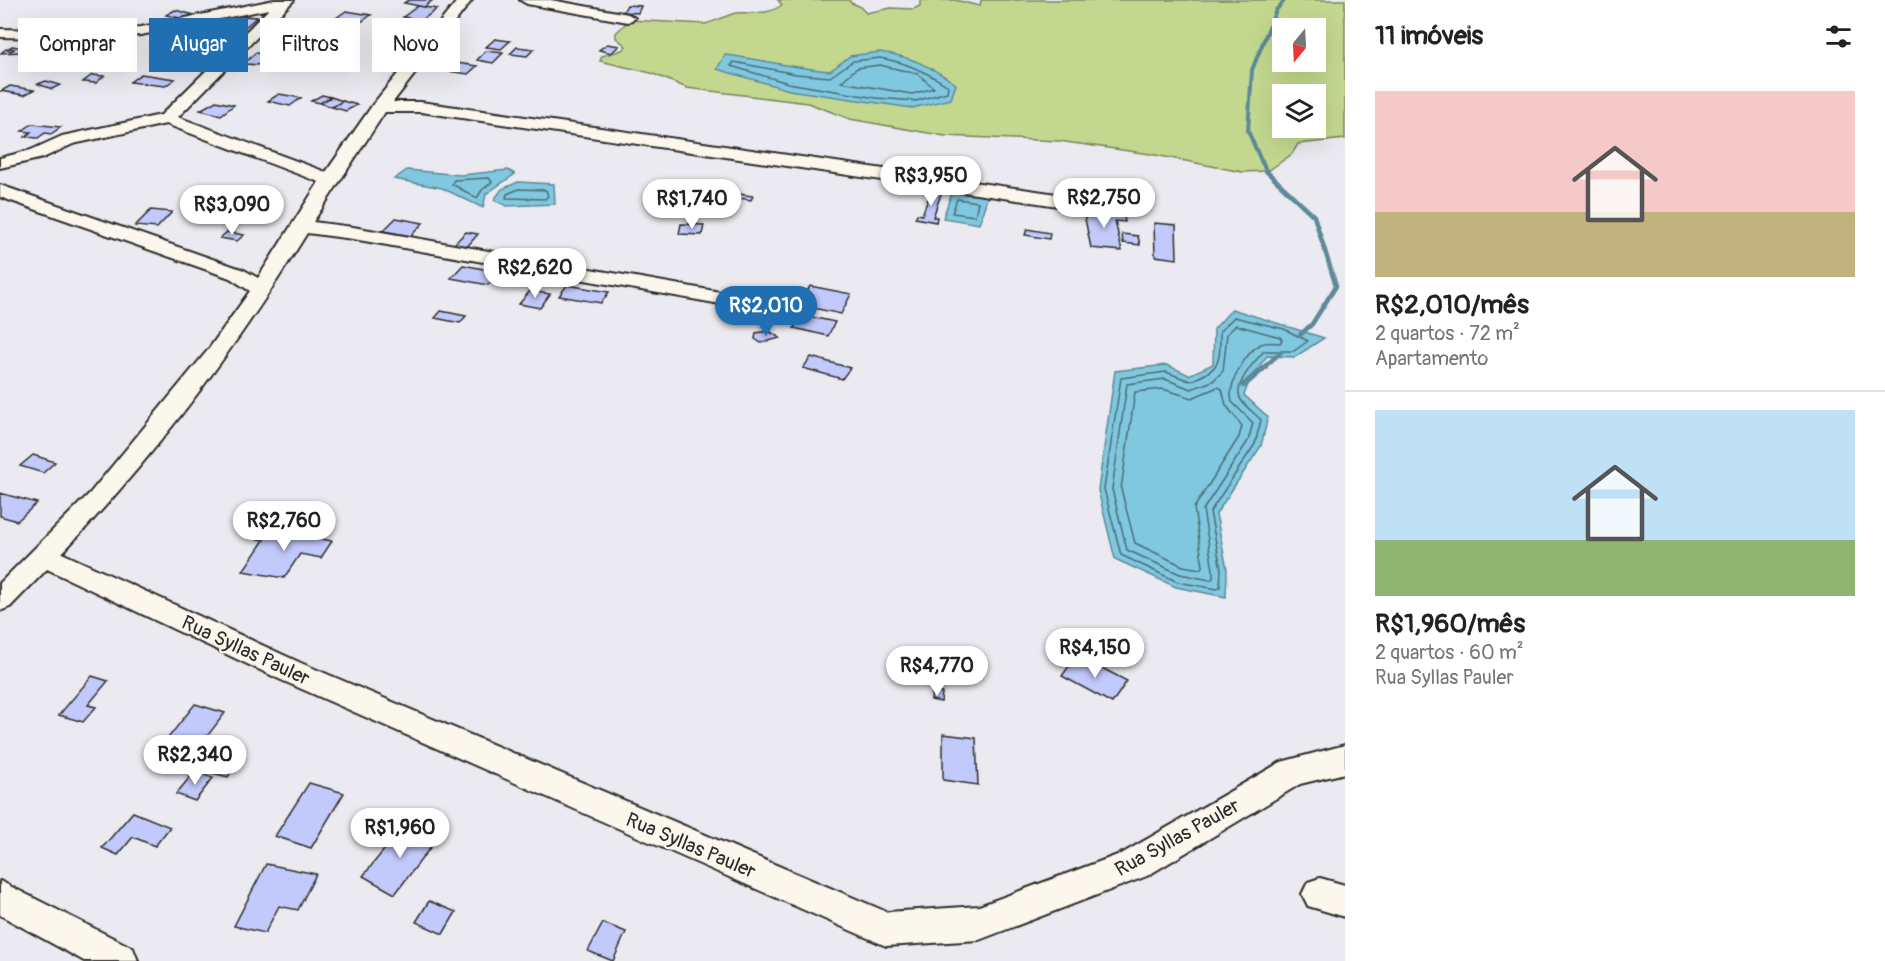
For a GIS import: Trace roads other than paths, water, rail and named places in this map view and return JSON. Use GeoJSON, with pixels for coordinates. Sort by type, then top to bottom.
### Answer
{"type":"FeatureCollection","features":[{"type":"Feature","properties":{"kind":"street"},"geometry":{"type":"LineString","coordinates":[[527,0],[628,18]]}},
{"type":"Feature","properties":{"kind":"street"},"geometry":{"type":"LineString","coordinates":[[0,33],[87,35],[141,31],[286,1]]}},
{"type":"Feature","properties":{"kind":"street"},"geometry":{"type":"LineString","coordinates":[[167,119],[286,1]]}},
{"type":"Feature","properties":{"kind":"street"},"geometry":{"type":"LineString","coordinates":[[0,600],[99,499],[142,449],[216,355],[303,227],[330,180],[380,107],[461,1]]}},
{"type":"Feature","properties":{"kind":"street"},"geometry":{"type":"LineString","coordinates":[[380,107],[421,107],[1105,207]]}},
{"type":"Feature","properties":{"kind":"street"},"geometry":{"type":"LineString","coordinates":[[0,164],[37,154],[68,140],[167,119],[330,180]]}},
{"type":"Feature","properties":{"kind":"street"},"geometry":{"type":"LineString","coordinates":[[0,190],[237,274],[262,289]]}},
{"type":"Feature","properties":{"kind":"street"},"geometry":{"type":"LineString","coordinates":[[303,227],[353,233],[742,302]]}},
{"type":"Feature","properties":{"kind":"street","name":"Rua Syllas Pauler"},"geometry":{"type":"LineString","coordinates":[[43,556],[290,672],[885,929],[979,923],[1135,865],[1292,772],[1345,759]]}},
{"type":"Feature","properties":{"kind":"street"},"geometry":{"type":"LineString","coordinates":[[0,897],[120,961]]}},
{"type":"Feature","properties":{"kind":"water"},"geometry":{"type":"Polygon","coordinates":[[[880,52],[911,59],[947,78],[956,84],[951,99],[912,108],[789,90],[717,69],[725,55],[830,71],[850,56],[880,52]]]}},
{"type":"Feature","properties":{"kind":"water"},"geometry":{"type":"Polygon","coordinates":[[[407,170],[461,175],[508,170],[515,174],[486,194],[483,208],[442,188],[394,179],[407,170]]]}},
{"type":"Feature","properties":{"kind":"water"},"geometry":{"type":"Polygon","coordinates":[[[518,182],[554,184],[555,204],[507,206],[494,200],[502,189],[518,182]]]}},
{"type":"Feature","properties":{"kind":"water"},"geometry":{"type":"Polygon","coordinates":[[[952,192],[988,195],[979,224],[943,218],[952,192]]]}},
{"type":"Feature","properties":{"kind":"water"},"geometry":{"type":"Polygon","coordinates":[[[1232,309],[1324,338],[1295,357],[1267,356],[1251,377],[1244,395],[1268,417],[1261,446],[1216,514],[1227,569],[1226,597],[1176,587],[1115,559],[1098,490],[1115,371],[1167,365],[1189,375],[1213,364],[1214,329],[1232,309]]]}},
{"type":"Feature","properties":{"kind":"waterway"},"geometry":{"type":"LineString","coordinates":[[1262,163],[1248,131],[1252,70],[1276,10],[1285,0]]}},
{"type":"Feature","properties":{"kind":"waterway"},"geometry":{"type":"LineString","coordinates":[[1262,161],[1266,171],[1314,216],[1336,286],[1312,324],[1300,335]]}},
{"type":"Feature","properties":{"kind":"waterway"},"geometry":{"type":"LineString","coordinates":[[1263,368],[1281,352]]}},
{"type":"Feature","properties":{"kind":"waterway"},"geometry":{"type":"LineString","coordinates":[[1244,385],[1265,367]]}}]}
